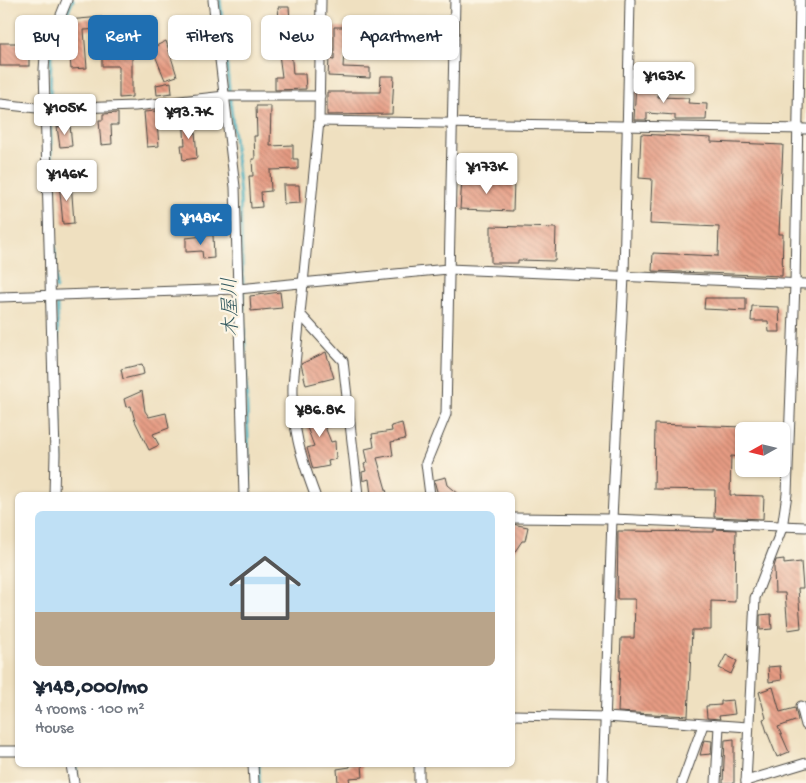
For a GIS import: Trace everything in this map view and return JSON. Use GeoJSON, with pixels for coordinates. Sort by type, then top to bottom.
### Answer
{"type":"FeatureCollection","features":[{"type":"Feature","properties":{"kind":"street"},"geometry":{"type":"LineString","coordinates":[[54,492],[56,454],[45,55],[67,0]]}},
{"type":"Feature","properties":{"kind":"street"},"geometry":{"type":"LineString","coordinates":[[213,0],[229,96],[242,289],[244,492]]}},
{"type":"Feature","properties":{"kind":"street"},"geometry":{"type":"LineString","coordinates":[[314,492],[300,454],[292,417],[293,385],[319,121],[321,0]]}},
{"type":"Feature","properties":{"kind":"street"},"geometry":{"type":"LineString","coordinates":[[430,492],[426,463],[446,414],[455,0]]}},
{"type":"Feature","properties":{"kind":"street"},"geometry":{"type":"LineString","coordinates":[[603,783],[612,519],[624,276],[630,0]]}},
{"type":"Feature","properties":{"kind":"street"},"geometry":{"type":"LineString","coordinates":[[800,0],[802,129],[787,494],[782,528],[755,598],[746,782],[806,763]]}},
{"type":"Feature","properties":{"kind":"street"},"geometry":{"type":"LineString","coordinates":[[0,104],[46,109],[135,106],[229,96],[320,96]]}},
{"type":"Feature","properties":{"kind":"street"},"geometry":{"type":"LineString","coordinates":[[319,121],[802,129]]}},
{"type":"Feature","properties":{"kind":"street"},"geometry":{"type":"LineString","coordinates":[[0,297],[242,289],[448,269],[806,284]]}},
{"type":"Feature","properties":{"kind":"street"},"geometry":{"type":"LineString","coordinates":[[300,314],[343,361],[358,492]]}},
{"type":"Feature","properties":{"kind":"street"},"geometry":{"type":"LineString","coordinates":[[515,518],[612,519],[782,528],[806,527]]}},
{"type":"Feature","properties":{"kind":"street"},"geometry":{"type":"LineString","coordinates":[[801,706],[806,725]]}},
{"type":"Feature","properties":{"kind":"street"},"geometry":{"type":"LineString","coordinates":[[515,714],[606,717],[748,727]]}},
{"type":"Feature","properties":{"kind":"street"},"geometry":{"type":"LineString","coordinates":[[682,783],[703,725]]}},
{"type":"Feature","properties":{"kind":"street"},"geometry":{"type":"LineString","coordinates":[[716,783],[719,726]]}},
{"type":"Feature","properties":{"kind":"street"},"geometry":{"type":"LineString","coordinates":[[0,751],[15,750]]}},
{"type":"Feature","properties":{"kind":"street"},"geometry":{"type":"LineString","coordinates":[[71,767],[74,783]]}},
{"type":"Feature","properties":{"kind":"street"},"geometry":{"type":"LineString","coordinates":[[253,767],[254,783]]}},
{"type":"Feature","properties":{"kind":"street"},"geometry":{"type":"LineString","coordinates":[[419,767],[419,783]]}},
{"type":"Feature","properties":{"kind":"building"},"geometry":{"type":"Polygon","coordinates":[[[278,7],[289,7],[290,15],[279,15],[278,7]]]}},
{"type":"Feature","properties":{"kind":"building"},"geometry":{"type":"Polygon","coordinates":[[[88,18],[88,30],[84,30],[87,68],[71,69],[70,60],[78,60],[78,19],[88,18]]]}},
{"type":"Feature","properties":{"kind":"building"},"geometry":{"type":"Polygon","coordinates":[[[334,27],[342,27],[343,67],[370,68],[370,78],[328,76],[329,60],[334,60],[334,27]]]}},
{"type":"Feature","properties":{"kind":"building"},"geometry":{"type":"Polygon","coordinates":[[[166,41],[168,60],[172,60],[177,76],[165,80],[157,60],[158,45],[166,41]]]}},
{"type":"Feature","properties":{"kind":"building"},"geometry":{"type":"Polygon","coordinates":[[[0,43],[15,43],[15,60],[29,60],[29,66],[0,66],[0,43]]]}},
{"type":"Feature","properties":{"kind":"building"},"geometry":{"type":"Polygon","coordinates":[[[102,60],[132,60],[132,97],[119,98],[119,66],[102,66],[102,60]]]}},
{"type":"Feature","properties":{"kind":"building"},"geometry":{"type":"Polygon","coordinates":[[[280,60],[292,60],[293,74],[305,74],[306,89],[275,90],[275,77],[282,77],[280,60]]]}},
{"type":"Feature","properties":{"kind":"building"},"geometry":{"type":"Polygon","coordinates":[[[381,76],[394,76],[392,114],[327,115],[327,92],[380,92],[381,76]]]}},
{"type":"Feature","properties":{"kind":"building"},"geometry":{"type":"Polygon","coordinates":[[[643,79],[658,79],[658,97],[689,98],[688,103],[707,104],[706,120],[675,120],[675,115],[647,113],[647,120],[634,120],[636,81],[643,82],[643,79]]]}},
{"type":"Feature","properties":{"kind":"building"},"geometry":{"type":"Polygon","coordinates":[[[171,82],[172,93],[157,95],[156,85],[171,82]]]}},
{"type":"Feature","properties":{"kind":"building"},"geometry":{"type":"Polygon","coordinates":[[[256,106],[271,106],[270,146],[293,145],[293,159],[298,159],[298,169],[270,170],[271,191],[261,192],[262,207],[251,208],[249,176],[253,176],[252,159],[255,159],[254,136],[257,136],[256,106]]]}},
{"type":"Feature","properties":{"kind":"building"},"geometry":{"type":"Polygon","coordinates":[[[156,111],[159,146],[147,147],[144,112],[156,111]]]}},
{"type":"Feature","properties":{"kind":"building"},"geometry":{"type":"Polygon","coordinates":[[[118,113],[118,125],[111,125],[112,144],[101,145],[99,120],[103,120],[103,114],[118,113]]]}},
{"type":"Feature","properties":{"kind":"building"},"geometry":{"type":"Polygon","coordinates":[[[194,117],[197,158],[183,160],[181,145],[185,145],[183,118],[194,117]]]}},
{"type":"Feature","properties":{"kind":"building"},"geometry":{"type":"Polygon","coordinates":[[[70,125],[72,146],[60,147],[57,127],[70,125]]]}},
{"type":"Feature","properties":{"kind":"building"},"geometry":{"type":"Polygon","coordinates":[[[641,134],[711,138],[711,142],[783,145],[779,234],[783,234],[782,276],[652,271],[653,253],[718,256],[719,227],[650,224],[652,179],[639,178],[641,134]]]}},
{"type":"Feature","properties":{"kind":"building"},"geometry":{"type":"Polygon","coordinates":[[[462,179],[514,181],[513,211],[460,209],[462,179]]]}},
{"type":"Feature","properties":{"kind":"building"},"geometry":{"type":"Polygon","coordinates":[[[71,181],[74,223],[63,224],[59,182],[71,181]]]}},
{"type":"Feature","properties":{"kind":"building"},"geometry":{"type":"Polygon","coordinates":[[[283,185],[299,185],[300,203],[284,204],[283,185]]]}},
{"type":"Feature","properties":{"kind":"building"},"geometry":{"type":"Polygon","coordinates":[[[491,226],[556,228],[555,261],[518,260],[518,263],[491,263],[491,226]]]}},
{"type":"Feature","properties":{"kind":"building"},"geometry":{"type":"Polygon","coordinates":[[[213,235],[214,258],[203,259],[202,251],[186,252],[186,238],[213,235]]]}},
{"type":"Feature","properties":{"kind":"building"},"geometry":{"type":"Polygon","coordinates":[[[280,292],[282,308],[251,311],[250,296],[280,292]]]}},
{"type":"Feature","properties":{"kind":"building"},"geometry":{"type":"Polygon","coordinates":[[[705,298],[746,298],[746,311],[704,309],[705,298]]]}},
{"type":"Feature","properties":{"kind":"building"},"geometry":{"type":"Polygon","coordinates":[[[752,306],[779,307],[780,332],[769,332],[768,321],[751,321],[752,306]]]}},
{"type":"Feature","properties":{"kind":"building"},"geometry":{"type":"Polygon","coordinates":[[[326,352],[334,378],[306,385],[301,364],[326,352]]]}},
{"type":"Feature","properties":{"kind":"building"},"geometry":{"type":"Polygon","coordinates":[[[142,364],[144,374],[123,379],[121,369],[142,364]]]}},
{"type":"Feature","properties":{"kind":"building"},"geometry":{"type":"Polygon","coordinates":[[[142,391],[145,411],[149,417],[166,413],[169,428],[153,434],[159,445],[149,450],[135,421],[131,406],[126,407],[124,399],[142,391]]]}},
{"type":"Feature","properties":{"kind":"building"},"geometry":{"type":"Polygon","coordinates":[[[310,406],[312,419],[334,411],[339,422],[325,427],[331,442],[335,441],[336,459],[328,461],[329,466],[313,469],[307,448],[314,446],[303,417],[301,418],[300,407],[310,406]]]}},
{"type":"Feature","properties":{"kind":"building"},"geometry":{"type":"Polygon","coordinates":[[[402,423],[405,439],[391,442],[393,455],[377,458],[387,492],[371,492],[369,479],[363,481],[362,472],[366,471],[364,464],[368,463],[365,449],[374,447],[372,434],[392,431],[391,426],[402,423]]]}},
{"type":"Feature","properties":{"kind":"building"},"geometry":{"type":"Polygon","coordinates":[[[655,424],[735,427],[735,456],[731,456],[730,495],[764,496],[763,519],[714,517],[715,490],[654,489],[655,424]]]}},
{"type":"Feature","properties":{"kind":"building"},"geometry":{"type":"Polygon","coordinates":[[[446,477],[448,485],[456,492],[437,492],[434,480],[446,477]]]}},
{"type":"Feature","properties":{"kind":"building"},"geometry":{"type":"Polygon","coordinates":[[[515,525],[528,527],[525,541],[522,541],[515,552],[515,525]]]}},
{"type":"Feature","properties":{"kind":"building"},"geometry":{"type":"Polygon","coordinates":[[[714,529],[736,530],[735,602],[711,601],[711,630],[692,630],[688,716],[618,712],[621,638],[634,638],[635,599],[617,599],[618,531],[714,532],[714,529]]]}},
{"type":"Feature","properties":{"kind":"building"},"geometry":{"type":"Polygon","coordinates":[[[784,559],[784,564],[801,562],[803,588],[798,588],[801,628],[788,630],[785,593],[775,593],[774,567],[776,560],[784,559]]]}},
{"type":"Feature","properties":{"kind":"building"},"geometry":{"type":"Polygon","coordinates":[[[771,614],[772,629],[760,630],[760,615],[771,614]]]}},
{"type":"Feature","properties":{"kind":"building"},"geometry":{"type":"Polygon","coordinates":[[[726,655],[737,661],[731,674],[719,668],[726,655]]]}},
{"type":"Feature","properties":{"kind":"building"},"geometry":{"type":"Polygon","coordinates":[[[780,666],[782,680],[769,682],[768,667],[780,666]]]}},
{"type":"Feature","properties":{"kind":"building"},"geometry":{"type":"Polygon","coordinates":[[[773,687],[780,712],[795,708],[798,720],[778,727],[789,752],[777,757],[763,719],[766,718],[759,692],[773,687]]]}},
{"type":"Feature","properties":{"kind":"building"},"geometry":{"type":"Polygon","coordinates":[[[733,700],[735,714],[719,716],[720,719],[707,718],[706,706],[721,705],[721,701],[733,700]]]}},
{"type":"Feature","properties":{"kind":"building"},"geometry":{"type":"Polygon","coordinates":[[[734,739],[734,783],[723,783],[725,740],[734,739]]]}},
{"type":"Feature","properties":{"kind":"building"},"geometry":{"type":"Polygon","coordinates":[[[704,740],[712,741],[711,754],[700,755],[704,740]]]}},
{"type":"Feature","properties":{"kind":"building"},"geometry":{"type":"Polygon","coordinates":[[[362,767],[363,777],[349,778],[350,783],[338,783],[337,769],[362,767]]]}},
{"type":"Feature","properties":{"kind":"waterway"},"geometry":{"type":"LineString","coordinates":[[50,105],[51,52],[73,0]]}},
{"type":"Feature","properties":{"kind":"waterway","name":"木屋川"},"geometry":{"type":"LineString","coordinates":[[220,0],[240,195],[250,492]]}},
{"type":"Feature","properties":{"kind":"waterway"},"geometry":{"type":"LineString","coordinates":[[50,115],[56,288]]}},
{"type":"Feature","properties":{"kind":"waterway"},"geometry":{"type":"LineString","coordinates":[[57,302],[61,453],[59,492]]}},
{"type":"Feature","properties":{"kind":"waterway"},"geometry":{"type":"LineString","coordinates":[[76,767],[77,775]]}},
{"type":"Feature","properties":{"kind":"waterway","name":"木屋川"},"geometry":{"type":"LineString","coordinates":[[259,767],[259,783]]}}]}
